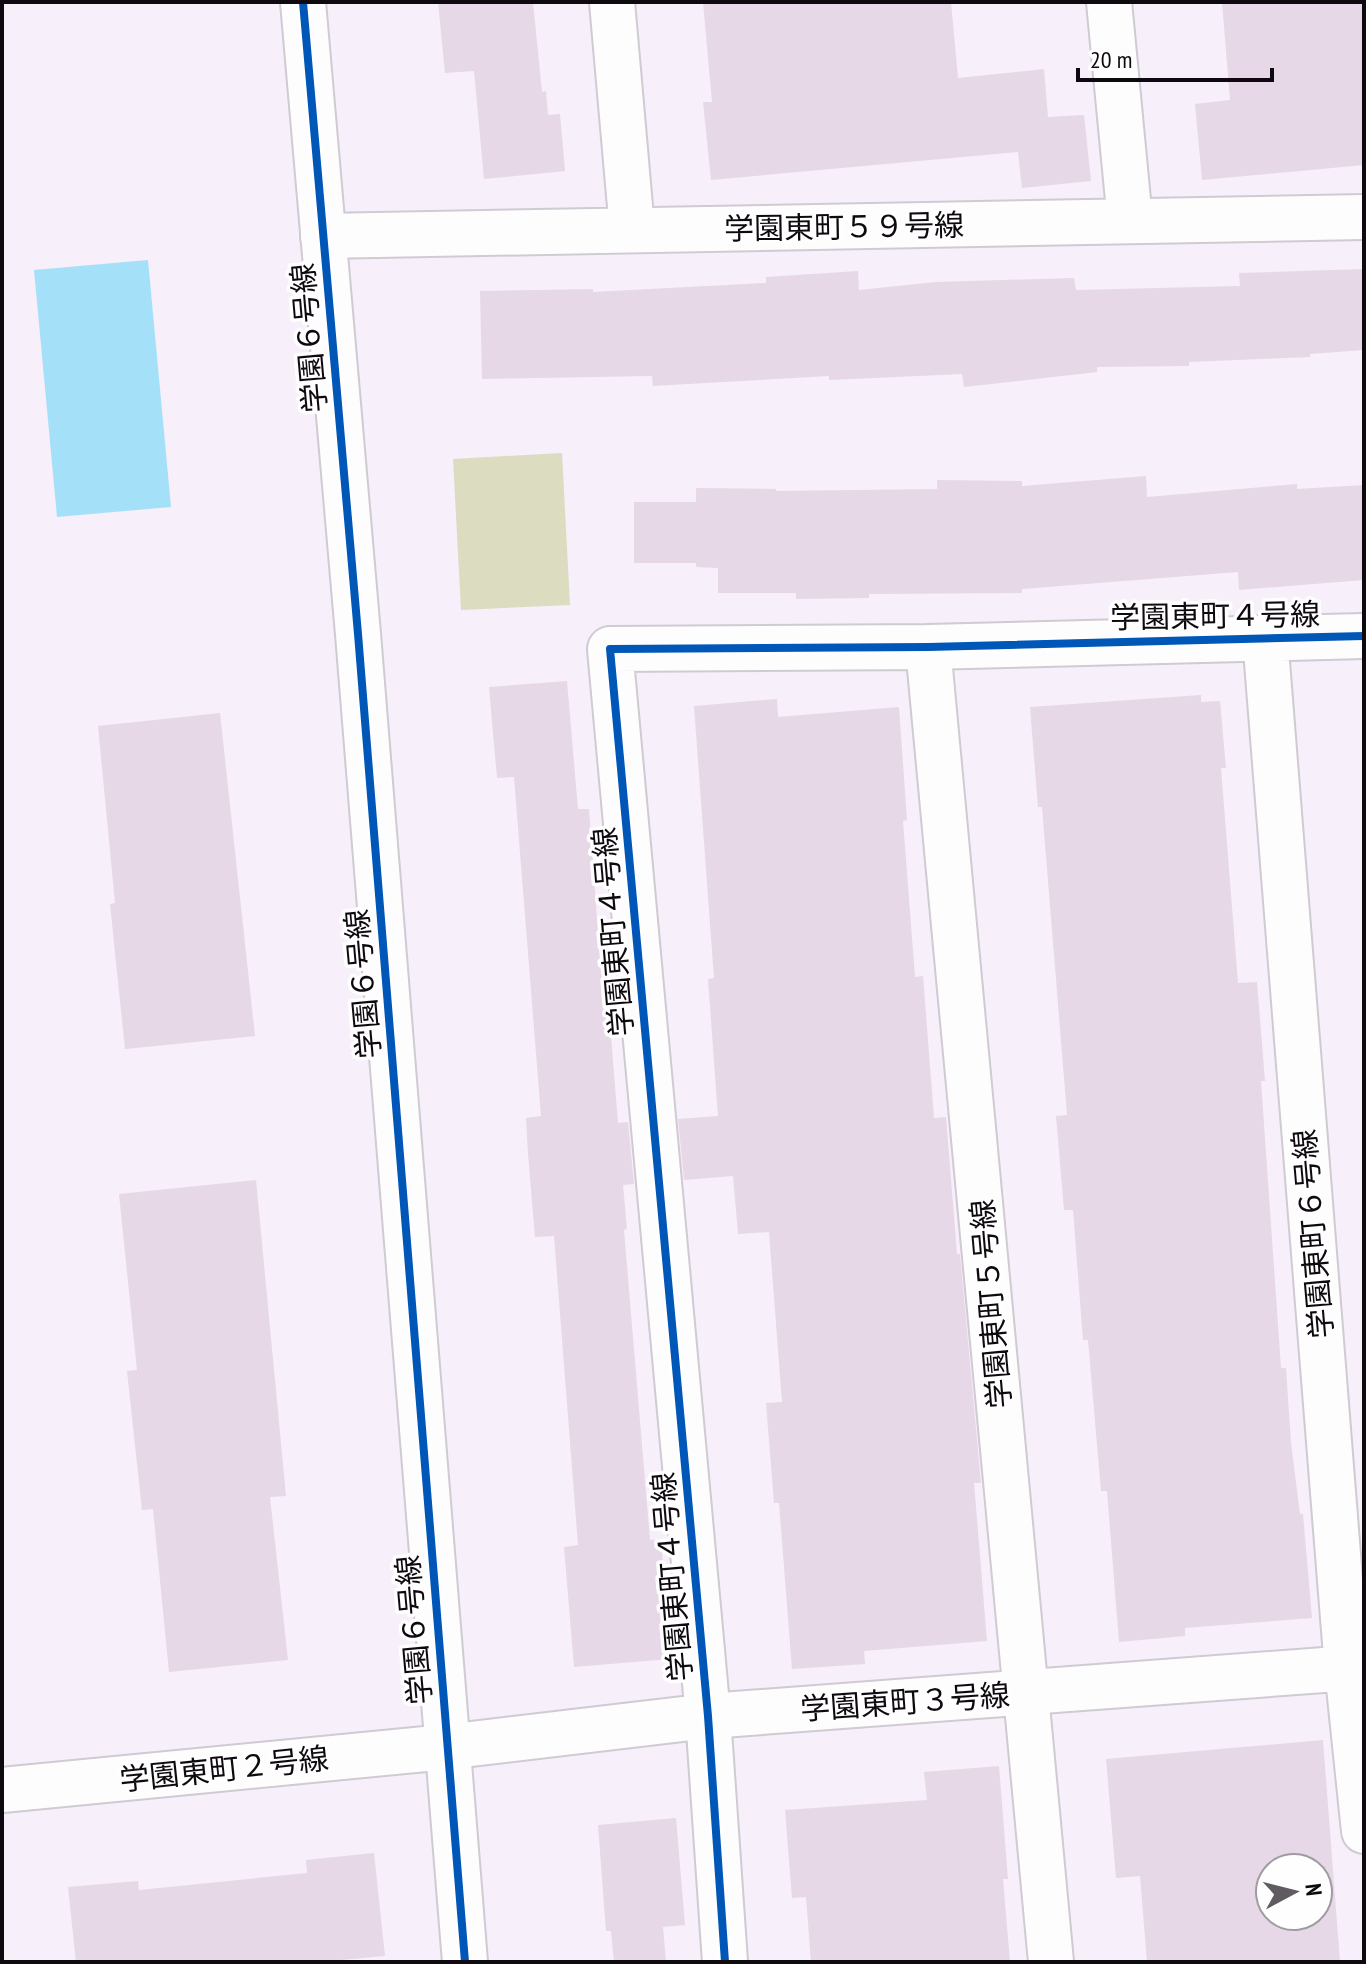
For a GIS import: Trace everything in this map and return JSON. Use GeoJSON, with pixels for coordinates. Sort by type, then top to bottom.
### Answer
{"type":"FeatureCollection","features":[{"type":"Feature","properties":{"kind":"street","name":"学園６号線"},"geometry":{"type":"LineString","coordinates":[[303,2],[357,618],[465,1962]]}},
{"type":"Feature","properties":{"kind":"street"},"geometry":{"type":"LineString","coordinates":[[612,2],[632,229]]}},
{"type":"Feature","properties":{"kind":"street"},"geometry":{"type":"LineString","coordinates":[[1109,2],[1130,221]]}},
{"type":"Feature","properties":{"kind":"street","name":"学園東町５９号線"},"geometry":{"type":"LineString","coordinates":[[323,236],[1364,217]]}},
{"type":"Feature","properties":{"kind":"street","name":"学園東町４号線"},"geometry":{"type":"LineString","coordinates":[[725,1962],[708,1716],[610,649],[928,647],[1364,636]]}},
{"type":"Feature","properties":{"kind":"street","name":"学園東町６号線"},"geometry":{"type":"LineString","coordinates":[[1265,637],[1356,1667],[1364,1831]]}},
{"type":"Feature","properties":{"kind":"street","name":"学園東町５号線"},"geometry":{"type":"LineString","coordinates":[[928,647],[1051,1962]]}},
{"type":"Feature","properties":{"kind":"street","name":"学園東町３号線"},"geometry":{"type":"LineString","coordinates":[[446,1747],[708,1716],[1356,1667]]}},
{"type":"Feature","properties":{"kind":"street","name":"学園東町２号線"},"geometry":{"type":"LineString","coordinates":[[2,1790],[446,1747]]}},
{"type":"Feature","properties":{"kind":"green space"},"geometry":{"type":"Polygon","coordinates":[[[562,453],[570,605],[461,610],[453,459],[562,453]]]}},
{"type":"Feature","properties":{"kind":"water"},"geometry":{"type":"Polygon","coordinates":[[[148,260],[171,507],[57,517],[34,270],[148,260]]]}},
{"type":"Feature","properties":{"kind":"building"},"geometry":{"type":"Polygon","coordinates":[[[438,2],[533,2],[542,92],[546,91],[548,115],[560,114],[565,171],[484,179],[474,71],[445,73],[438,2]]]}},
{"type":"Feature","properties":{"kind":"building"},"geometry":{"type":"Polygon","coordinates":[[[703,2],[951,2],[958,78],[1044,69],[1048,117],[1084,115],[1091,181],[1022,188],[1018,152],[711,180],[703,102],[712,102],[703,2]]]}},
{"type":"Feature","properties":{"kind":"building"},"geometry":{"type":"Polygon","coordinates":[[[1222,2],[1364,2],[1364,165],[1202,180],[1195,104],[1230,100],[1222,2]]]}},
{"type":"Feature","properties":{"kind":"building"},"geometry":{"type":"Polygon","coordinates":[[[1364,269],[1364,350],[1310,354],[1310,357],[1189,362],[1189,366],[1097,367],[1097,372],[964,387],[962,374],[829,380],[829,376],[653,386],[652,376],[482,379],[480,291],[593,289],[593,292],[766,283],[766,277],[858,271],[859,290],[936,282],[1074,278],[1076,290],[1240,286],[1239,273],[1364,269]]]}},
{"type":"Feature","properties":{"kind":"building"},"geometry":{"type":"Polygon","coordinates":[[[1146,476],[1147,497],[1297,484],[1297,489],[1364,485],[1364,580],[1239,590],[1238,572],[1022,589],[1022,593],[869,594],[869,598],[796,599],[796,593],[718,593],[718,568],[696,567],[696,563],[634,563],[634,502],[696,502],[696,488],[776,491],[937,489],[937,480],[1022,481],[1022,486],[1146,476]]]}},
{"type":"Feature","properties":{"kind":"building"},"geometry":{"type":"Polygon","coordinates":[[[567,681],[578,809],[589,809],[601,974],[606,974],[618,1123],[628,1122],[634,1184],[623,1185],[627,1229],[624,1230],[650,1540],[661,1539],[670,1659],[574,1667],[564,1547],[578,1545],[554,1236],[535,1237],[526,1118],[541,1116],[514,777],[497,778],[489,687],[567,681]]]}},
{"type":"Feature","properties":{"kind":"building"},"geometry":{"type":"Polygon","coordinates":[[[1201,695],[1201,702],[1220,701],[1226,768],[1221,768],[1238,983],[1257,982],[1281,1368],[1286,1368],[1291,1443],[1300,1514],[1303,1514],[1312,1618],[1185,1628],[1185,1636],[1119,1642],[1107,1491],[1101,1491],[1088,1340],[1083,1340],[1073,1210],[1064,1210],[1056,1116],[1067,1115],[1042,807],[1038,807],[1030,707],[1201,695]]]}},
{"type":"Feature","properties":{"kind":"building"},"geometry":{"type":"Polygon","coordinates":[[[777,699],[778,717],[899,707],[907,820],[903,821],[915,977],[923,976],[934,1118],[946,1117],[957,1254],[960,1254],[981,1483],[974,1483],[987,1641],[864,1651],[865,1664],[792,1669],[779,1503],[774,1503],[766,1403],[782,1402],[769,1232],[738,1234],[733,1176],[684,1180],[678,1119],[718,1116],[708,979],[714,978],[694,706],[777,699]]]}},
{"type":"Feature","properties":{"kind":"building"},"geometry":{"type":"Polygon","coordinates":[[[220,713],[255,1036],[125,1049],[110,904],[115,903],[98,726],[220,713]]]}},
{"type":"Feature","properties":{"kind":"building"},"geometry":{"type":"Polygon","coordinates":[[[256,1180],[286,1496],[270,1497],[288,1660],[169,1672],[153,1509],[142,1510],[127,1371],[137,1370],[119,1194],[256,1180]]]}},
{"type":"Feature","properties":{"kind":"building"},"geometry":{"type":"Polygon","coordinates":[[[1323,1740],[1332,1852],[1254,1852],[1254,1932],[1334,1932],[1334,1884],[1340,1962],[1147,1962],[1140,1876],[1116,1878],[1106,1759],[1323,1740]]]}},
{"type":"Feature","properties":{"kind":"building"},"geometry":{"type":"Polygon","coordinates":[[[999,1766],[1008,1879],[1003,1879],[1010,1962],[811,1962],[806,1897],[792,1898],[785,1810],[927,1800],[924,1772],[999,1766]]]}},
{"type":"Feature","properties":{"kind":"building"},"geometry":{"type":"Polygon","coordinates":[[[676,1818],[685,1925],[663,1927],[666,1962],[614,1962],[611,1931],[606,1931],[598,1825],[676,1818]]]}},
{"type":"Feature","properties":{"kind":"building"},"geometry":{"type":"Polygon","coordinates":[[[374,1853],[385,1956],[319,1962],[76,1962],[68,1887],[138,1881],[139,1890],[307,1873],[306,1860],[374,1853]]]}},
{"type":"Feature","properties":{"kind":"cycle path"},"geometry":{"type":"LineString","coordinates":[[303,2],[358,634],[465,1962]]}},
{"type":"Feature","properties":{"kind":"cycle path"},"geometry":{"type":"LineString","coordinates":[[725,1962],[708,1716],[610,649],[928,647],[1364,636]]}}]}
